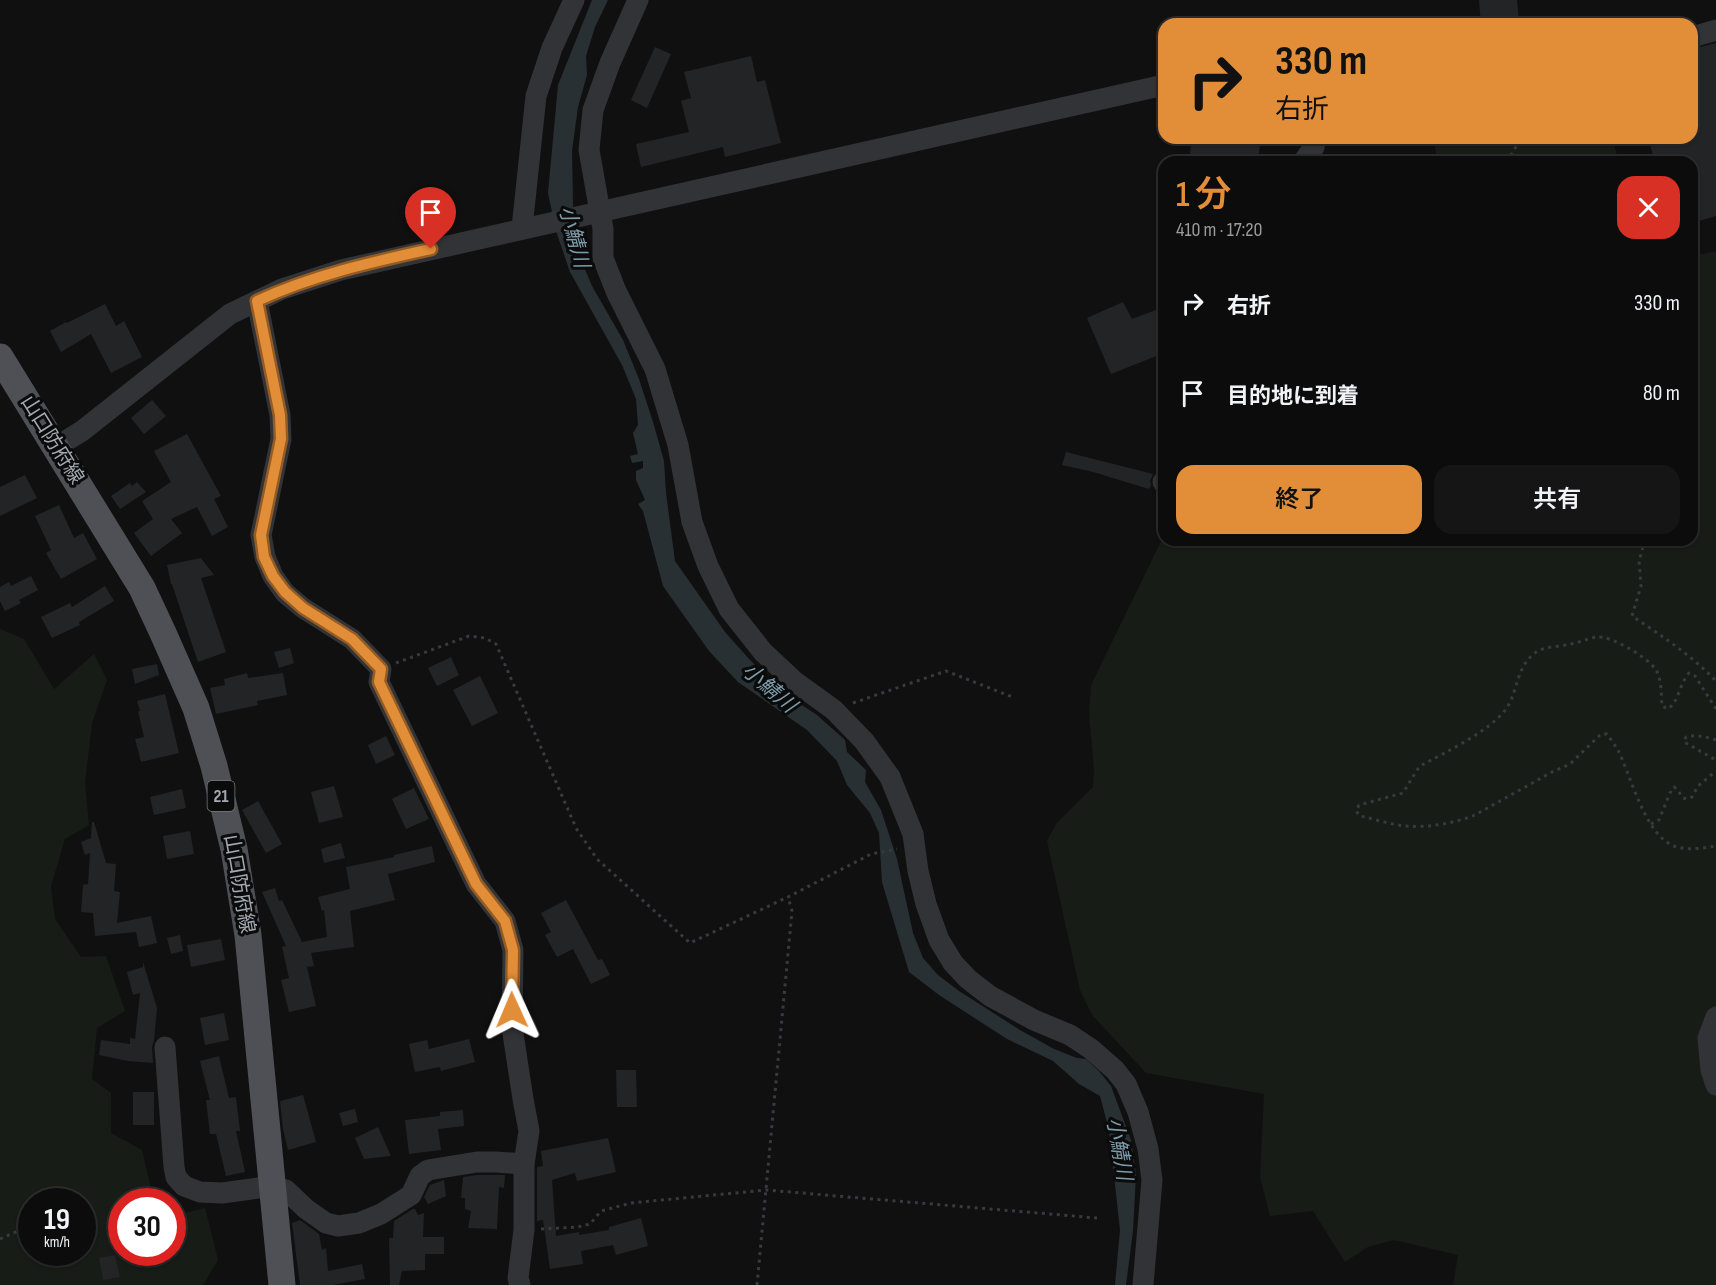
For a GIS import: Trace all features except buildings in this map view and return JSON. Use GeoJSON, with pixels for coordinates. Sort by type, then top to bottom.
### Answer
{"type":"FeatureCollection","features":[{"type":"Feature","properties":{"kind":"main road","name":"山口防府線"},"geometry":{"type":"LineString","coordinates":[[0,357],[142,588],[192,699],[214,766],[234,849],[248,935],[282,1285]]}},
{"type":"Feature","properties":{"kind":"street"},"geometry":{"type":"LineString","coordinates":[[528,227],[536,96],[552,48],[574,0]]}},
{"type":"Feature","properties":{"kind":"street"},"geometry":{"type":"LineString","coordinates":[[638,0],[610,63],[593,110],[589,150],[595,212],[603,229],[603,258],[616,291],[655,369],[678,445],[692,522],[708,566],[729,609],[763,652],[794,681],[834,710],[864,741],[891,777],[913,834],[913,846],[926,904],[939,940],[953,963],[968,979],[990,996],[1034,1020],[1070,1035],[1091,1049],[1115,1070],[1126,1084],[1138,1112],[1148,1149],[1152,1180],[1143,1285]]}},
{"type":"Feature","properties":{"kind":"street"},"geometry":{"type":"LineString","coordinates":[[1698,35],[1716,30]]}},
{"type":"Feature","properties":{"kind":"street"},"geometry":{"type":"LineString","coordinates":[[57,447],[82,431],[230,314],[282,289],[341,270],[1158,86]]}},
{"type":"Feature","properties":{"kind":"street"},"geometry":{"type":"LineString","coordinates":[[257,301],[280,415],[281,439],[261,535],[264,557],[273,576],[285,592],[303,608],[352,639],[381,669],[379,682],[476,884],[505,921],[513,950],[512,1027],[529,1131],[524,1164],[524,1230],[518,1278],[520,1285]]}},
{"type":"Feature","properties":{"kind":"street"},"geometry":{"type":"LineString","coordinates":[[1716,1017],[1708,1038],[1711,1070],[1716,1085]]}},
{"type":"Feature","properties":{"kind":"street"},"geometry":{"type":"LineString","coordinates":[[165,1047],[176,1177],[184,1186],[200,1192],[222,1194],[273,1186],[286,1190],[306,1209],[326,1223],[338,1226],[359,1223],[381,1214],[411,1195],[420,1176],[428,1170],[477,1162],[524,1164]]}},
{"type":"Feature","properties":{"kind":"path"},"geometry":{"type":"LineString","coordinates":[[1643,546],[1639,561],[1641,586],[1632,616],[1673,643],[1716,681]]}},
{"type":"Feature","properties":{"kind":"path"},"geometry":{"type":"LineString","coordinates":[[381,669],[469,636],[485,638],[496,644],[576,828],[597,859],[690,943],[788,897],[871,854],[913,846]]}},
{"type":"Feature","properties":{"kind":"path"},"geometry":{"type":"LineString","coordinates":[[1716,709],[1695,676],[1689,673],[1672,705],[1668,709],[1662,706],[1656,670],[1638,654],[1604,638],[1599,637],[1539,650],[1521,669],[1510,702],[1496,720],[1422,765],[1403,792],[1359,806],[1356,812],[1360,816],[1404,826],[1423,826],[1467,818],[1570,764],[1601,734],[1607,734],[1618,750],[1634,789],[1658,835],[1673,846],[1687,848],[1716,846]]}},
{"type":"Feature","properties":{"kind":"path"},"geometry":{"type":"LineString","coordinates":[[834,710],[946,671],[1015,698]]}},
{"type":"Feature","properties":{"kind":"path"},"geometry":{"type":"LineString","coordinates":[[1716,740],[1692,735],[1686,737],[1684,742],[1716,760]]}},
{"type":"Feature","properties":{"kind":"path"},"geometry":{"type":"LineString","coordinates":[[1651,824],[1659,819],[1674,787],[1683,798],[1688,799],[1692,797],[1698,786],[1716,771]]}},
{"type":"Feature","properties":{"kind":"path"},"geometry":{"type":"LineString","coordinates":[[757,1285],[792,911],[788,897]]}},
{"type":"Feature","properties":{"kind":"path"},"geometry":{"type":"LineString","coordinates":[[524,1230],[578,1227],[590,1224],[600,1211],[631,1203],[766,1190],[1097,1218]]}},
{"type":"Feature","properties":{"kind":"path"},"geometry":{"type":"LineString","coordinates":[[0,1239],[18,1231]]}},
{"type":"Feature","properties":{"kind":"shaded area"},"geometry":{"type":"Polygon","coordinates":[[[1435,144],[1614,144],[1617,156],[1436,156],[1435,144]]]}},
{"type":"Feature","properties":{"kind":"shaded area"},"geometry":{"type":"Polygon","coordinates":[[[1716,251],[1716,1285],[1453,1285],[1458,1255],[1394,1240],[1368,1247],[1345,1262],[1313,1211],[1270,1216],[1260,1177],[1264,1094],[1146,1073],[1092,1015],[1080,990],[1047,841],[1056,824],[1093,787],[1094,769],[1089,714],[1091,685],[1159,546],[1698,546],[1698,255],[1716,251]]]}},
{"type":"Feature","properties":{"kind":"shaded area"},"geometry":{"type":"Polygon","coordinates":[[[0,629],[24,639],[54,689],[94,654],[107,680],[92,723],[85,783],[89,825],[65,839],[51,886],[55,919],[81,957],[106,956],[125,1011],[97,1028],[92,1079],[111,1093],[111,1133],[142,1150],[151,1188],[108,1188],[108,1266],[186,1266],[186,1213],[205,1208],[218,1260],[203,1285],[0,1285],[0,629]]]}},
{"type":"Feature","properties":{"kind":"water","name":"小鯖川"},"geometry":{"type":"Polygon","coordinates":[[[592,0],[608,0],[595,27],[586,56],[587,75],[578,107],[572,151],[573,205],[582,262],[592,286],[623,340],[653,422],[664,461],[675,561],[725,632],[750,660],[785,694],[817,715],[845,740],[847,752],[866,770],[865,782],[881,810],[897,859],[913,933],[923,958],[938,975],[959,991],[1020,1030],[1054,1049],[1086,1059],[1111,1086],[1131,1140],[1136,1174],[1133,1231],[1126,1285],[1115,1285],[1120,1230],[1109,1130],[1100,1096],[1079,1084],[1053,1061],[1007,1039],[939,995],[909,972],[882,882],[879,833],[870,813],[847,785],[837,761],[807,730],[738,682],[709,651],[663,586],[643,511],[638,504],[645,500],[636,480],[636,471],[643,468],[643,461],[632,463],[630,456],[638,454],[633,433],[638,425],[636,399],[622,365],[570,272],[556,231],[548,193],[558,85],[592,0]]]}},
{"type":"Feature","properties":{"kind":"route"},"geometry":{"type":"LineString","coordinates":[[431,249],[341,270],[282,289],[257,301],[275,384],[281,439],[261,535],[264,557],[273,576],[285,592],[303,608],[352,639],[381,669],[379,682],[455,842],[476,884],[505,921],[513,950],[512,1010]]}}]}
